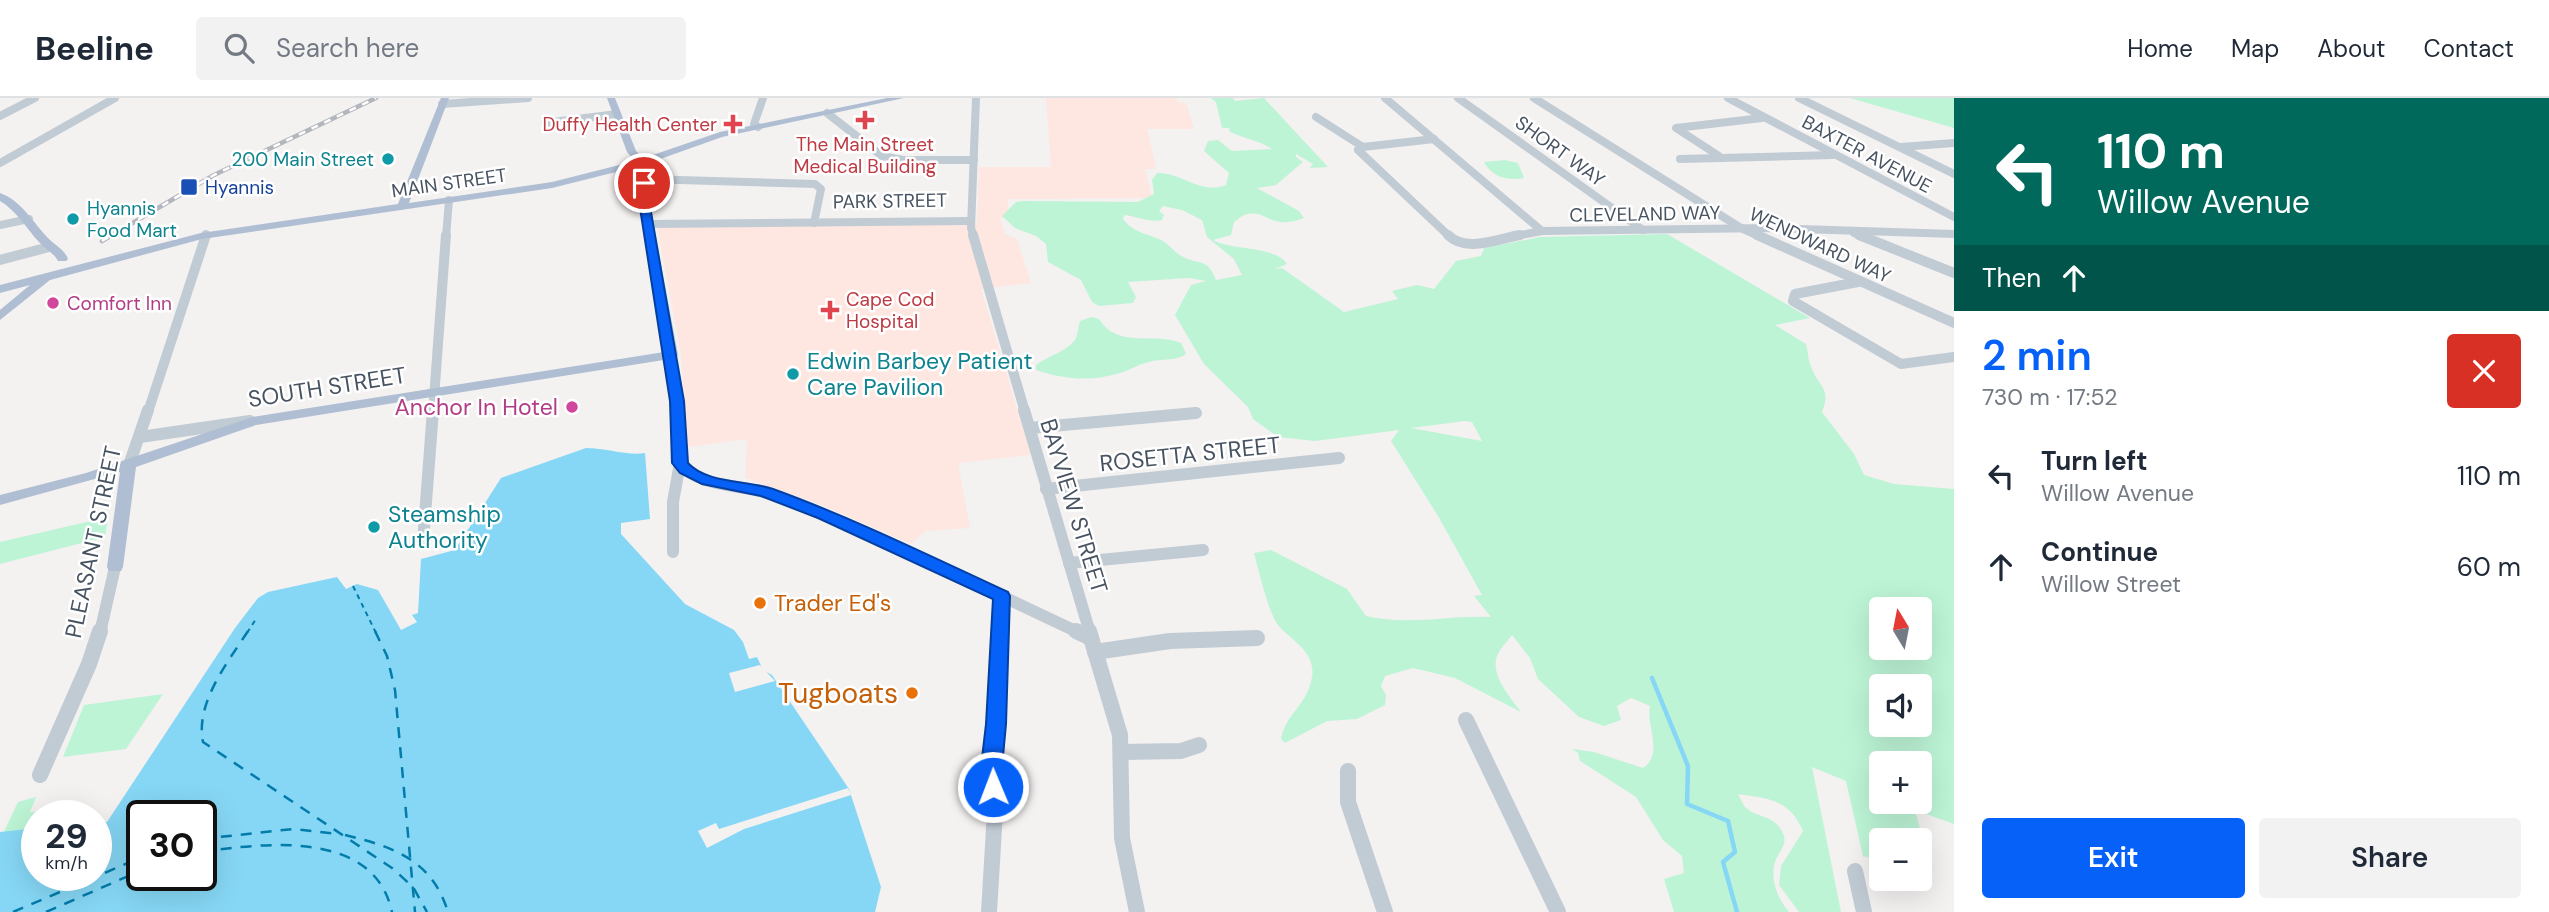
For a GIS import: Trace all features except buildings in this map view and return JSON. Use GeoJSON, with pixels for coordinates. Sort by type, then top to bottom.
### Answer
{"type":"FeatureCollection","features":[{"type":"Feature","properties":{"kind":"main road"},"geometry":{"type":"LineString","coordinates":[[611,98],[632,152],[647,167],[643,190],[671,355]]}},
{"type":"Feature","properties":{"kind":"main road","name":"MAIN STREET"},"geometry":{"type":"LineString","coordinates":[[0,289],[206,235],[544,187],[642,162],[703,140],[900,98]]}},
{"type":"Feature","properties":{"kind":"main road"},"geometry":{"type":"LineString","coordinates":[[402,207],[444,101]]}},
{"type":"Feature","properties":{"kind":"main road"},"geometry":{"type":"LineString","coordinates":[[0,196],[29,219],[49,247],[60,253],[62,259]]}},
{"type":"Feature","properties":{"kind":"main road"},"geometry":{"type":"LineString","coordinates":[[48,275],[49,247]]}},
{"type":"Feature","properties":{"kind":"main road"},"geometry":{"type":"LineString","coordinates":[[62,259],[80,261],[128,254]]}},
{"type":"Feature","properties":{"kind":"main road"},"geometry":{"type":"LineString","coordinates":[[0,316],[48,275],[62,259]]}},
{"type":"Feature","properties":{"kind":"main road","name":"SOUTH STREET"},"geometry":{"type":"LineString","coordinates":[[0,500],[128,465],[253,421],[671,355]]}},
{"type":"Feature","properties":{"kind":"main road","name":"PLEASANT STREET"},"geometry":{"type":"LineString","coordinates":[[115,567],[128,465]]}},
{"type":"Feature","properties":{"kind":"street"},"geometry":{"type":"LineString","coordinates":[[0,116],[35,98]]}},
{"type":"Feature","properties":{"kind":"street"},"geometry":{"type":"LineString","coordinates":[[0,163],[115,98]]}},
{"type":"Feature","properties":{"kind":"street"},"geometry":{"type":"LineString","coordinates":[[444,101],[528,98]]}},
{"type":"Feature","properties":{"kind":"street"},"geometry":{"type":"LineString","coordinates":[[758,127],[754,124],[763,98]]}},
{"type":"Feature","properties":{"kind":"street","name":"BAYVIEW STREET"},"geometry":{"type":"LineString","coordinates":[[976,98],[970,220],[1046,489],[1120,735],[1124,863],[1137,912]]}},
{"type":"Feature","properties":{"kind":"street","name":"CLEVELAND WAY"},"geometry":{"type":"LineString","coordinates":[[1385,98],[1542,231],[1741,228],[1954,234]]}},
{"type":"Feature","properties":{"kind":"street","name":"SHORT WAY"},"geometry":{"type":"LineString","coordinates":[[1458,98],[1643,230]]}},
{"type":"Feature","properties":{"kind":"street","name":"WENDWARD WAY"},"geometry":{"type":"LineString","coordinates":[[1534,98],[1741,228],[1954,323]]}},
{"type":"Feature","properties":{"kind":"street","name":"BAXTER AVENUE"},"geometry":{"type":"LineString","coordinates":[[1728,98],[1954,217]]}},
{"type":"Feature","properties":{"kind":"street"},"geometry":{"type":"LineString","coordinates":[[1799,98],[1954,174]]}},
{"type":"Feature","properties":{"kind":"street"},"geometry":{"type":"LineString","coordinates":[[827,113],[882,156],[903,160],[974,160]]}},
{"type":"Feature","properties":{"kind":"street"},"geometry":{"type":"LineString","coordinates":[[545,122],[617,114]]}},
{"type":"Feature","properties":{"kind":"street"},"geometry":{"type":"LineString","coordinates":[[1316,117],[1363,146]]}},
{"type":"Feature","properties":{"kind":"street"},"geometry":{"type":"LineString","coordinates":[[1719,156],[1676,128],[1764,118]]}},
{"type":"Feature","properties":{"kind":"street"},"geometry":{"type":"LineString","coordinates":[[1434,139],[1363,146],[1358,148],[1358,151],[1456,243],[1467,245],[1542,231]]}},
{"type":"Feature","properties":{"kind":"street"},"geometry":{"type":"LineString","coordinates":[[1900,147],[1954,143]]}},
{"type":"Feature","properties":{"kind":"street"},"geometry":{"type":"LineString","coordinates":[[1680,159],[1834,155]]}},
{"type":"Feature","properties":{"kind":"street","name":"PARK STREET"},"geometry":{"type":"LineString","coordinates":[[645,179],[810,183],[821,189],[814,223],[970,220]]}},
{"type":"Feature","properties":{"kind":"street"},"geometry":{"type":"LineString","coordinates":[[423,542],[449,201]]}},
{"type":"Feature","properties":{"kind":"street"},"geometry":{"type":"LineString","coordinates":[[0,225],[29,219]]}},
{"type":"Feature","properties":{"kind":"street"},"geometry":{"type":"LineString","coordinates":[[648,223],[814,223]]}},
{"type":"Feature","properties":{"kind":"street"},"geometry":{"type":"LineString","coordinates":[[1847,230],[1954,273]]}},
{"type":"Feature","properties":{"kind":"street","name":"PLEASANT STREET"},"geometry":{"type":"LineString","coordinates":[[128,465],[140,437],[206,235]]}},
{"type":"Feature","properties":{"kind":"street"},"geometry":{"type":"LineString","coordinates":[[0,260],[49,247]]}},
{"type":"Feature","properties":{"kind":"street"},"geometry":{"type":"LineString","coordinates":[[1858,282],[1795,294],[1793,300],[1901,364],[1954,358]]}},
{"type":"Feature","properties":{"kind":"street"},"geometry":{"type":"LineString","coordinates":[[671,355],[678,410],[680,463],[675,484],[673,552]]}},
{"type":"Feature","properties":{"kind":"street"},"geometry":{"type":"LineString","coordinates":[[1030,428],[1196,413]]}},
{"type":"Feature","properties":{"kind":"street"},"geometry":{"type":"LineString","coordinates":[[140,437],[253,421]]}},
{"type":"Feature","properties":{"kind":"street","name":"ROSETTA STREET"},"geometry":{"type":"LineString","coordinates":[[1046,489],[1339,458]]}},
{"type":"Feature","properties":{"kind":"street"},"geometry":{"type":"LineString","coordinates":[[680,463],[694,475],[780,496],[903,550],[1002,596],[1093,645],[1257,638]]}},
{"type":"Feature","properties":{"kind":"street"},"geometry":{"type":"LineString","coordinates":[[1069,563],[1203,550]]}},
{"type":"Feature","properties":{"kind":"street","name":"PLEASANT STREET"},"geometry":{"type":"LineString","coordinates":[[40,775],[89,663],[103,623],[115,567]]}},
{"type":"Feature","properties":{"kind":"street"},"geometry":{"type":"LineString","coordinates":[[989,912],[995,812],[992,767],[1002,596]]}},
{"type":"Feature","properties":{"kind":"street"},"geometry":{"type":"LineString","coordinates":[[1466,720],[1558,912]]}},
{"type":"Feature","properties":{"kind":"street"},"geometry":{"type":"LineString","coordinates":[[1122,752],[1181,751],[1199,745]]}},
{"type":"Feature","properties":{"kind":"street"},"geometry":{"type":"LineString","coordinates":[[1348,771],[1348,802],[1385,912]]}},
{"type":"Feature","properties":{"kind":"street"},"geometry":{"type":"LineString","coordinates":[[1855,871],[1864,912]]}},
{"type":"Feature","properties":{"kind":"shaded area","name":"Cape Cod Hospital"},"geometry":{"type":"Polygon","coordinates":[[[1046,98],[1176,98],[1178,102],[1186,103],[1194,129],[1147,129],[1156,169],[1145,169],[1152,198],[1008,199],[1008,213],[1000,219],[1005,234],[1017,239],[1031,283],[981,289],[1031,455],[958,463],[970,528],[925,531],[911,544],[817,503],[745,478],[747,439],[688,447],[681,354],[657,226],[977,223],[979,167],[1051,167],[1046,98]]]}},
{"type":"Feature","properties":{"kind":"green space"},"geometry":{"type":"Polygon","coordinates":[[[1211,98],[1233,98],[1235,101],[1264,98],[1328,167],[1310,168],[1313,164],[1296,154],[1303,162],[1276,185],[1257,188],[1299,211],[1304,218],[1284,222],[1246,214],[1234,222],[1231,235],[1213,240],[1264,251],[1282,258],[1287,264],[1275,269],[1282,268],[1344,312],[1398,299],[1392,291],[1417,285],[1434,289],[1456,261],[1481,256],[1484,248],[1540,237],[1667,234],[1810,318],[1775,325],[1806,344],[1810,364],[1825,392],[1822,412],[1854,454],[1864,475],[1894,484],[1954,489],[1954,824],[1926,814],[1932,814],[1932,751],[1869,751],[1869,814],[1916,814],[1920,828],[1869,828],[1869,858],[1863,856],[1846,781],[1812,767],[1841,912],[1799,912],[1779,885],[1781,866],[1803,831],[1798,820],[1777,802],[1738,794],[1746,808],[1770,819],[1782,831],[1784,841],[1773,872],[1779,897],[1789,912],[1674,912],[1664,879],[1684,873],[1682,856],[1663,840],[1636,797],[1580,761],[1578,753],[1572,749],[1594,752],[1643,768],[1649,762],[1653,748],[1650,706],[1631,698],[1617,706],[1621,720],[1604,726],[1579,717],[1538,679],[1530,658],[1512,635],[1499,652],[1496,668],[1501,684],[1521,712],[1455,678],[1413,668],[1385,676],[1381,686],[1386,695],[1385,705],[1357,719],[1327,721],[1285,743],[1281,739],[1284,730],[1306,695],[1312,668],[1307,654],[1278,625],[1264,590],[1254,553],[1271,550],[1347,589],[1366,616],[1397,620],[1491,617],[1474,596],[1482,595],[1438,516],[1391,441],[1399,430],[1315,441],[1278,437],[1253,419],[1248,407],[1204,364],[1175,315],[1191,285],[1206,281],[1189,278],[1128,282],[1136,297],[1133,303],[1099,306],[1092,302],[1081,280],[1048,262],[1046,244],[1036,236],[1015,228],[1002,216],[1016,202],[1023,201],[1138,202],[1154,194],[1152,180],[1157,173],[1208,187],[1226,185],[1229,173],[1204,151],[1208,141],[1218,140],[1232,151],[1272,149],[1230,132],[1229,128],[1222,128],[1216,102],[1211,98]],[[1163,206],[1159,211],[1164,215],[1162,220],[1152,221],[1124,215],[1123,219],[1136,230],[1164,242],[1183,257],[1207,265],[1216,280],[1242,275],[1234,259],[1207,237],[1202,220],[1182,210],[1163,206]],[[1472,422],[1411,428],[1482,441],[1472,422]]]}},
{"type":"Feature","properties":{"kind":"green space"},"geometry":{"type":"Polygon","coordinates":[[[1850,98],[1954,98],[1954,128],[1850,98]]]}},
{"type":"Feature","properties":{"kind":"green space"},"geometry":{"type":"Polygon","coordinates":[[[1505,160],[1518,163],[1524,178],[1501,177],[1491,171],[1484,162],[1505,160]]]}},
{"type":"Feature","properties":{"kind":"green space"},"geometry":{"type":"Polygon","coordinates":[[[1091,317],[1099,319],[1116,334],[1126,337],[1181,343],[1186,354],[1101,377],[1069,378],[1036,370],[1036,365],[1073,342],[1080,321],[1091,317]]]}},
{"type":"Feature","properties":{"kind":"green space"},"geometry":{"type":"Polygon","coordinates":[[[108,517],[105,537],[0,564],[0,542],[108,517]]]}},
{"type":"Feature","properties":{"kind":"green space"},"geometry":{"type":"Polygon","coordinates":[[[163,694],[126,749],[63,757],[84,705],[163,694]]]}},
{"type":"Feature","properties":{"kind":"green space"},"geometry":{"type":"Polygon","coordinates":[[[21,801],[21,833],[1,838],[18,802],[21,801]]]}},
{"type":"Feature","properties":{"kind":"water"},"geometry":{"type":"Polygon","coordinates":[[[586,448],[645,453],[650,519],[621,523],[621,534],[685,604],[734,630],[743,642],[749,659],[757,657],[763,670],[772,675],[849,789],[881,887],[875,912],[0,912],[0,832],[21,830],[21,891],[112,891],[112,814],[235,628],[258,598],[268,592],[337,577],[346,589],[357,584],[378,590],[401,630],[417,622],[412,615],[418,613],[421,559],[455,550],[501,478],[586,448]]]}},
{"type":"Feature","properties":{"kind":"pier"},"geometry":{"type":"Polygon","coordinates":[[[760,665],[775,681],[735,692],[729,673],[760,665]]]}},
{"type":"Feature","properties":{"kind":"pier"},"geometry":{"type":"Polygon","coordinates":[[[848,788],[851,795],[744,829],[707,848],[698,831],[716,823],[719,829],[848,788]]]}},
{"type":"Feature","properties":{"kind":"waterway"},"geometry":{"type":"LineString","coordinates":[[1652,678],[1688,766],[1687,804],[1728,821],[1735,852],[1723,862],[1737,912]]}},
{"type":"Feature","properties":{"kind":"ferry route"},"geometry":{"type":"LineString","coordinates":[[353,586],[376,633]]}},
{"type":"Feature","properties":{"kind":"ferry route"},"geometry":{"type":"LineString","coordinates":[[247,633],[256,619]]}},
{"type":"Feature","properties":{"kind":"ferry route"},"geometry":{"type":"LineString","coordinates":[[248,631],[208,698],[202,727],[203,742],[392,868],[413,887]]}},
{"type":"Feature","properties":{"kind":"ferry route"},"geometry":{"type":"LineString","coordinates":[[375,631],[387,656],[395,690],[410,860]]}},
{"type":"Feature","properties":{"kind":"ferry route"},"geometry":{"type":"LineString","coordinates":[[217,837],[293,829],[339,834]]}},
{"type":"Feature","properties":{"kind":"ferry route"},"geometry":{"type":"LineString","coordinates":[[345,835],[380,845],[410,860]]}},
{"type":"Feature","properties":{"kind":"ferry route"},"geometry":{"type":"LineString","coordinates":[[217,850],[285,845],[341,854],[364,866],[381,885],[392,912]]}},
{"type":"Feature","properties":{"kind":"ferry route"},"geometry":{"type":"LineString","coordinates":[[410,860],[432,880],[448,912]]}},
{"type":"Feature","properties":{"kind":"ferry route"},"geometry":{"type":"LineString","coordinates":[[410,860],[413,887]]}},
{"type":"Feature","properties":{"kind":"ferry route"},"geometry":{"type":"LineString","coordinates":[[13,912],[126,864]]}},
{"type":"Feature","properties":{"kind":"ferry route"},"geometry":{"type":"LineString","coordinates":[[46,912],[126,877]]}},
{"type":"Feature","properties":{"kind":"ferry route"},"geometry":{"type":"LineString","coordinates":[[413,887],[427,912]]}},
{"type":"Feature","properties":{"kind":"ferry route"},"geometry":{"type":"LineString","coordinates":[[413,887],[415,912]]}},
{"type":"Feature","properties":{"kind":"railway"},"geometry":{"type":"LineString","coordinates":[[102,241],[214,175],[376,98]]}},
{"type":"Feature","properties":{"kind":"place","name":"The Main Street Medical Building"},"geometry":{"type":"Point","coordinates":[865,120]}},
{"type":"Feature","properties":{"kind":"place","name":"Duffy Health Center"},"geometry":{"type":"Point","coordinates":[733,124]}},
{"type":"Feature","properties":{"kind":"place","name":"200 Main Street"},"geometry":{"type":"Point","coordinates":[388,159]}},
{"type":"Feature","properties":{"kind":"place","name":"Hyannis"},"geometry":{"type":"Point","coordinates":[189,187]}},
{"type":"Feature","properties":{"kind":"place","name":"Hyannis Food Mart"},"geometry":{"type":"Point","coordinates":[73,219]}},
{"type":"Feature","properties":{"kind":"place","name":"Comfort Inn"},"geometry":{"type":"Point","coordinates":[53,303]}},
{"type":"Feature","properties":{"kind":"place","name":"Cape Cod Hospital"},"geometry":{"type":"Point","coordinates":[830,310]}},
{"type":"Feature","properties":{"kind":"place","name":"Edwin Barbey Patient Care Pavilion"},"geometry":{"type":"Point","coordinates":[793,374]}},
{"type":"Feature","properties":{"kind":"place","name":"Anchor In Hotel"},"geometry":{"type":"Point","coordinates":[572,407]}},
{"type":"Feature","properties":{"kind":"place","name":"Steamship Authority"},"geometry":{"type":"Point","coordinates":[374,527]}},
{"type":"Feature","properties":{"kind":"place","name":"Trader Ed's"},"geometry":{"type":"Point","coordinates":[760,603]}},
{"type":"Feature","properties":{"kind":"place","name":"Tugboats"},"geometry":{"type":"Point","coordinates":[912,693]}},
{"type":"Feature","properties":{"kind":"route"},"geometry":{"type":"LineString","coordinates":[[644,183],[643,195],[677,401],[680,463],[685,470],[707,480],[764,491],[824,514],[1002,596],[993,787]]}}]}
